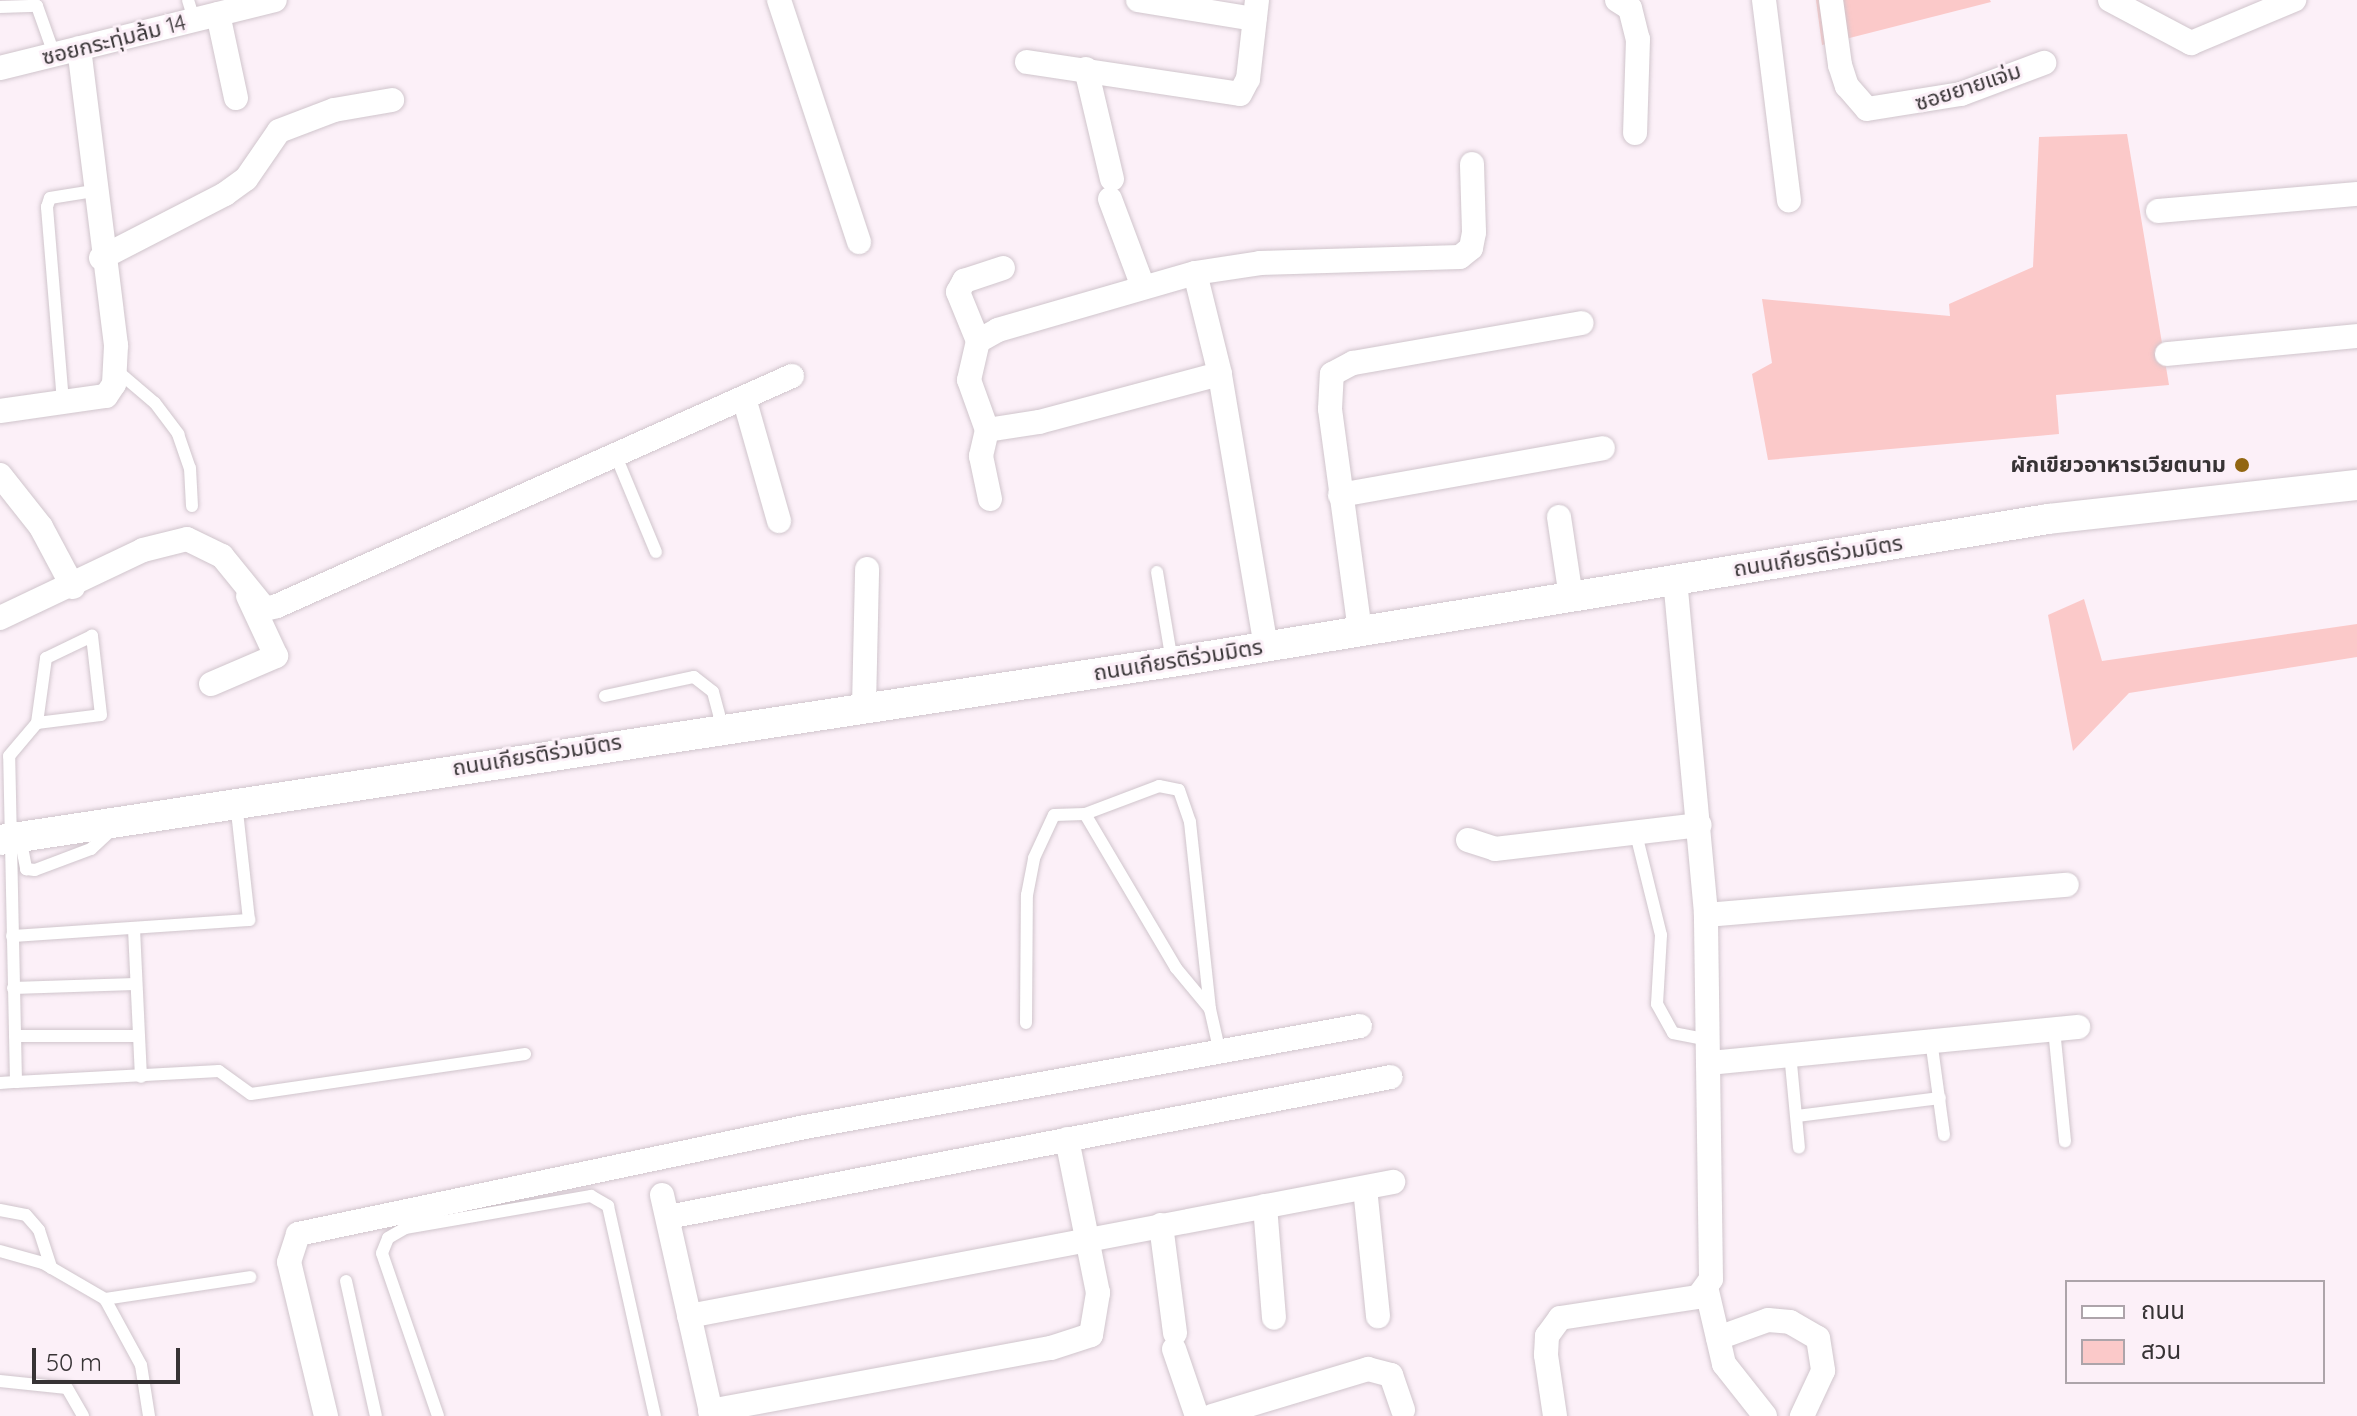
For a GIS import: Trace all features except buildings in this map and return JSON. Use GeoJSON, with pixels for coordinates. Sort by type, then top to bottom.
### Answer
{"type":"FeatureCollection","features":[{"type":"Feature","properties":{"kind":"street","name":"ซอยกระทุ่มล้ม 14"},"geometry":{"type":"LineString","coordinates":[[0,68],[79,48],[191,10],[218,14],[275,0]]}},
{"type":"Feature","properties":{"kind":"street"},"geometry":{"type":"LineString","coordinates":[[1027,62],[1240,94],[1248,79],[1255,10],[1138,0]]}},
{"type":"Feature","properties":{"kind":"street"},"geometry":{"type":"LineString","coordinates":[[1617,0],[1630,8],[1636,29],[1635,133]]}},
{"type":"Feature","properties":{"kind":"street"},"geometry":{"type":"LineString","coordinates":[[1764,0],[1789,200]]}},
{"type":"Feature","properties":{"kind":"street","name":"ซอยยายแจ่ม"},"geometry":{"type":"LineString","coordinates":[[1831,0],[1843,75],[1867,109],[1949,97],[2044,63]]}},
{"type":"Feature","properties":{"kind":"street"},"geometry":{"type":"LineString","coordinates":[[2110,0],[2191,43],[2278,3]]}},
{"type":"Feature","properties":{"kind":"street"},"geometry":{"type":"LineString","coordinates":[[783,1],[859,242]]}},
{"type":"Feature","properties":{"kind":"street"},"geometry":{"type":"LineString","coordinates":[[218,14],[236,98]]}},
{"type":"Feature","properties":{"kind":"street"},"geometry":{"type":"LineString","coordinates":[[0,411],[106,396],[115,369],[79,48]]}},
{"type":"Feature","properties":{"kind":"street"},"geometry":{"type":"LineString","coordinates":[[1086,69],[1111,189],[1143,287]]}},
{"type":"Feature","properties":{"kind":"street"},"geometry":{"type":"LineString","coordinates":[[101,258],[225,194],[246,179],[279,131],[334,110],[392,100]]}},
{"type":"Feature","properties":{"kind":"street"},"geometry":{"type":"LineString","coordinates":[[978,341],[1046,314],[1195,273],[1260,263],[1460,257],[1471,248],[1474,232],[1472,164]]}},
{"type":"Feature","properties":{"kind":"street"},"geometry":{"type":"LineString","coordinates":[[2158,211],[2357,194]]}},
{"type":"Feature","properties":{"kind":"street"},"geometry":{"type":"LineString","coordinates":[[990,499],[981,456],[987,430],[969,380],[978,341],[958,292],[964,281],[1003,268]]}},
{"type":"Feature","properties":{"kind":"street"},"geometry":{"type":"LineString","coordinates":[[1195,273],[1220,374],[1266,647]]}},
{"type":"Feature","properties":{"kind":"street"},"geometry":{"type":"LineString","coordinates":[[1360,631],[1340,495],[1329,387],[1340,367],[1582,323]]}},
{"type":"Feature","properties":{"kind":"street"},"geometry":{"type":"LineString","coordinates":[[2167,354],[2357,336]]}},
{"type":"Feature","properties":{"kind":"street"},"geometry":{"type":"LineString","coordinates":[[987,430],[1039,422],[1220,374]]}},
{"type":"Feature","properties":{"kind":"street"},"geometry":{"type":"LineString","coordinates":[[0,618],[73,587],[143,550],[187,539],[222,556],[244,587],[265,609],[277,606],[792,376]]}},
{"type":"Feature","properties":{"kind":"street"},"geometry":{"type":"LineString","coordinates":[[744,398],[779,521]]}},
{"type":"Feature","properties":{"kind":"street"},"geometry":{"type":"LineString","coordinates":[[1340,495],[1603,448]]}},
{"type":"Feature","properties":{"kind":"street"},"geometry":{"type":"LineString","coordinates":[[0,475],[41,527],[73,587]]}},
{"type":"Feature","properties":{"kind":"street","name":"ถนนเกียรติร่วมมิตร"},"geometry":{"type":"LineString","coordinates":[[10,838],[722,726],[1172,662],[2048,519],[2357,485]]}},
{"type":"Feature","properties":{"kind":"street"},"geometry":{"type":"LineString","coordinates":[[1559,517],[1571,597]]}},
{"type":"Feature","properties":{"kind":"street"},"geometry":{"type":"LineString","coordinates":[[864,706],[867,569]]}},
{"type":"Feature","properties":{"kind":"street"},"geometry":{"type":"LineString","coordinates":[[1675,579],[1706,915],[1710,1051],[1707,1291],[1718,1338],[1735,1385],[1765,1416]]}},
{"type":"Feature","properties":{"kind":"street"},"geometry":{"type":"LineString","coordinates":[[211,684],[276,656],[244,587]]}},
{"type":"Feature","properties":{"kind":"street"},"geometry":{"type":"LineString","coordinates":[[1468,840],[1495,849],[1700,825]]}},
{"type":"Feature","properties":{"kind":"street"},"geometry":{"type":"LineString","coordinates":[[1706,915],[2067,885]]}},
{"type":"Feature","properties":{"kind":"street"},"geometry":{"type":"LineString","coordinates":[[326,1416],[289,1262],[298,1234],[805,1127],[1360,1026]]}},
{"type":"Feature","properties":{"kind":"street"},"geometry":{"type":"LineString","coordinates":[[1710,1051],[1790,1053],[2066,1028]]}},
{"type":"Feature","properties":{"kind":"street"},"geometry":{"type":"LineString","coordinates":[[1067,1139],[1090,1239],[1098,1315],[1091,1335],[1078,1341],[711,1414],[665,1206],[1067,1139],[1391,1077]]}},
{"type":"Feature","properties":{"kind":"street"},"geometry":{"type":"LineString","coordinates":[[689,1316],[1393,1182]]}},
{"type":"Feature","properties":{"kind":"street"},"geometry":{"type":"LineString","coordinates":[[1365,1188],[1378,1316]]}},
{"type":"Feature","properties":{"kind":"street"},"geometry":{"type":"LineString","coordinates":[[1265,1206],[1274,1318]]}},
{"type":"Feature","properties":{"kind":"street"},"geometry":{"type":"LineString","coordinates":[[1161,1225],[1175,1341],[1197,1416]]}},
{"type":"Feature","properties":{"kind":"street"},"geometry":{"type":"LineString","coordinates":[[1555,1416],[1546,1355],[1547,1336],[1560,1318],[1707,1291]]}},
{"type":"Feature","properties":{"kind":"street"},"geometry":{"type":"LineString","coordinates":[[1718,1338],[1768,1320],[1808,1328],[1825,1353],[1802,1416]]}},
{"type":"Feature","properties":{"kind":"street"},"geometry":{"type":"LineString","coordinates":[[1212,1416],[1368,1369],[1391,1375],[1403,1410]]}},
{"type":"Feature","properties":{"kind":"lane"},"geometry":{"type":"LineString","coordinates":[[0,7],[37,6],[54,54]]}},
{"type":"Feature","properties":{"kind":"lane"},"geometry":{"type":"LineString","coordinates":[[63,402],[47,207],[50,198],[93,191]]}},
{"type":"Feature","properties":{"kind":"lane"},"geometry":{"type":"LineString","coordinates":[[115,369],[155,403],[178,434],[190,468],[192,506]]}},
{"type":"Feature","properties":{"kind":"lane"},"geometry":{"type":"LineString","coordinates":[[616,456],[656,552]]}},
{"type":"Feature","properties":{"kind":"lane"},"geometry":{"type":"LineString","coordinates":[[1157,572],[1172,662]]}},
{"type":"Feature","properties":{"kind":"lane"},"geometry":{"type":"LineString","coordinates":[[16,1082],[9,756],[37,723],[46,658],[92,636],[101,715],[37,723]]}},
{"type":"Feature","properties":{"kind":"lane"},"geometry":{"type":"LineString","coordinates":[[605,696],[694,677],[713,692],[722,726]]}},
{"type":"Feature","properties":{"kind":"lane"},"geometry":{"type":"LineString","coordinates":[[1026,1023],[1027,895],[1034,858],[1054,815],[1085,814],[1159,786],[1179,790],[1190,822],[1210,1009],[1220,1053]]}},
{"type":"Feature","properties":{"kind":"lane"},"geometry":{"type":"LineString","coordinates":[[12,936],[249,920],[236,802]]}},
{"type":"Feature","properties":{"kind":"lane"},"geometry":{"type":"LineString","coordinates":[[1085,814],[1176,968],[1210,1009]]}},
{"type":"Feature","properties":{"kind":"lane"},"geometry":{"type":"LineString","coordinates":[[1636,834],[1661,935],[1657,1004],[1673,1033],[1710,1051]]}},
{"type":"Feature","properties":{"kind":"lane"},"geometry":{"type":"LineString","coordinates":[[134,929],[141,1077]]}},
{"type":"Feature","properties":{"kind":"lane"},"geometry":{"type":"LineString","coordinates":[[13,988],[135,984]]}},
{"type":"Feature","properties":{"kind":"lane"},"geometry":{"type":"LineString","coordinates":[[2065,1141],[2066,1028]]}},
{"type":"Feature","properties":{"kind":"lane"},"geometry":{"type":"LineString","coordinates":[[15,1036],[137,1036]]}},
{"type":"Feature","properties":{"kind":"lane"},"geometry":{"type":"LineString","coordinates":[[1931,1040],[1944,1135]]}},
{"type":"Feature","properties":{"kind":"lane"},"geometry":{"type":"LineString","coordinates":[[1790,1053],[1799,1148]]}},
{"type":"Feature","properties":{"kind":"lane"},"geometry":{"type":"LineString","coordinates":[[0,1083],[224,1071],[239,1091],[251,1094],[525,1054]]}},
{"type":"Feature","properties":{"kind":"lane"},"geometry":{"type":"LineString","coordinates":[[1797,1116],[1940,1098]]}},
{"type":"Feature","properties":{"kind":"lane"},"geometry":{"type":"LineString","coordinates":[[438,1416],[382,1253],[388,1238],[405,1228],[591,1196],[608,1206],[655,1416]]}},
{"type":"Feature","properties":{"kind":"lane"},"geometry":{"type":"LineString","coordinates":[[0,1210],[26,1215],[39,1230],[51,1268]]}},
{"type":"Feature","properties":{"kind":"lane"},"geometry":{"type":"LineString","coordinates":[[0,1251],[51,1268],[105,1299],[141,1365],[149,1416]]}},
{"type":"Feature","properties":{"kind":"lane"},"geometry":{"type":"LineString","coordinates":[[105,1299],[250,1277]]}},
{"type":"Feature","properties":{"kind":"lane"},"geometry":{"type":"LineString","coordinates":[[346,1281],[376,1416]]}},
{"type":"Feature","properties":{"kind":"lane"},"geometry":{"type":"LineString","coordinates":[[0,1381],[67,1388],[83,1416]]}},
{"type":"Feature","properties":{"kind":"green space"},"geometry":{"type":"Polygon","coordinates":[[[1816,0],[1990,0],[1991,2],[1822,45],[1816,0]]]}},
{"type":"Feature","properties":{"kind":"green space"},"geometry":{"type":"Polygon","coordinates":[[[2127,134],[2169,385],[2056,395],[2059,434],[1768,460],[1752,374],[1772,363],[1762,299],[1950,316],[1949,304],[2033,267],[2039,137],[2127,134]]]}},
{"type":"Feature","properties":{"kind":"green space"},"geometry":{"type":"Polygon","coordinates":[[[2084,599],[2102,661],[2357,624],[2357,657],[2129,693],[2073,751],[2048,615],[2084,599]]]}},
{"type":"Feature","properties":{"kind":"place","name":"ผักเขียวอาหารเวียตนาม"},"geometry":{"type":"Point","coordinates":[2242,465]}}]}
